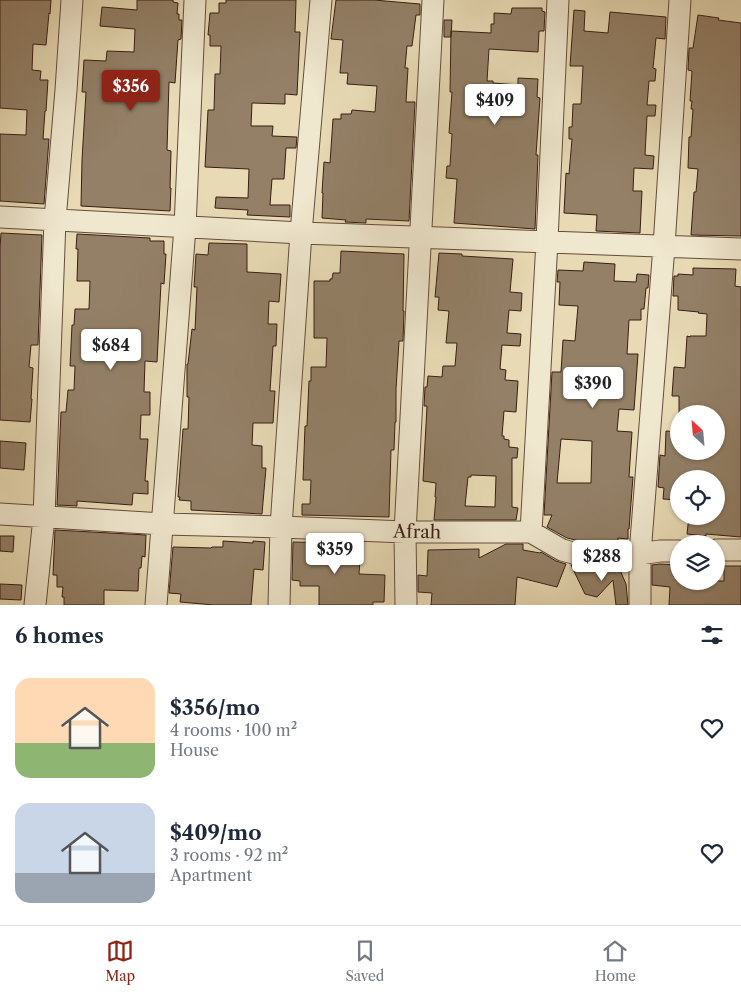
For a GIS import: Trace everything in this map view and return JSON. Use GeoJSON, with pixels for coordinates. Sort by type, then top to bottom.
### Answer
{"type":"FeatureCollection","features":[{"type":"Feature","properties":{"kind":"street"},"geometry":{"type":"LineString","coordinates":[[35,605],[44,517],[55,220],[72,0]]}},
{"type":"Feature","properties":{"kind":"street"},"geometry":{"type":"LineString","coordinates":[[156,605],[185,227],[196,0]]}},
{"type":"Feature","properties":{"kind":"street"},"geometry":{"type":"LineString","coordinates":[[279,605],[281,527],[301,233],[321,0]]}},
{"type":"Feature","properties":{"kind":"street"},"geometry":{"type":"LineString","coordinates":[[406,605],[405,532],[433,0]]}},
{"type":"Feature","properties":{"kind":"street"},"geometry":{"type":"LineString","coordinates":[[558,0],[531,532],[562,550],[592,557],[670,551]]}},
{"type":"Feature","properties":{"kind":"street"},"geometry":{"type":"LineString","coordinates":[[640,605],[640,554],[664,246],[680,0]]}},
{"type":"Feature","properties":{"kind":"street"},"geometry":{"type":"LineString","coordinates":[[0,217],[301,233],[741,248]]}},
{"type":"Feature","properties":{"kind":"street","name":"Afrah"},"geometry":{"type":"LineString","coordinates":[[0,514],[163,524],[405,532],[531,532]]}},
{"type":"Feature","properties":{"kind":"street"},"geometry":{"type":"LineString","coordinates":[[725,550],[741,550]]}},
{"type":"Feature","properties":{"kind":"building"},"geometry":{"type":"Polygon","coordinates":[[[0,0],[51,0],[46,45],[33,44],[32,70],[41,71],[40,80],[48,80],[43,139],[49,139],[44,204],[0,201],[0,134],[26,135],[27,110],[0,108],[0,0]]]}},
{"type":"Feature","properties":{"kind":"building"},"geometry":{"type":"Polygon","coordinates":[[[137,0],[173,0],[173,2],[178,3],[177,14],[179,14],[179,20],[182,20],[181,39],[178,40],[175,83],[169,82],[167,150],[171,151],[170,211],[81,206],[86,92],[82,92],[84,60],[106,61],[107,51],[134,52],[135,29],[100,26],[102,7],[137,10],[137,0]]]}},
{"type":"Feature","properties":{"kind":"building"},"geometry":{"type":"Polygon","coordinates":[[[226,0],[296,0],[295,32],[300,32],[297,95],[285,94],[285,104],[252,103],[251,126],[273,126],[272,136],[297,137],[296,148],[286,148],[284,179],[272,179],[270,205],[290,205],[290,217],[247,215],[248,210],[215,208],[216,197],[248,198],[249,169],[205,167],[208,110],[214,110],[215,74],[220,74],[221,46],[210,46],[210,35],[208,35],[210,13],[219,13],[219,3],[226,3],[226,0]]]}},
{"type":"Feature","properties":{"kind":"building"},"geometry":{"type":"Polygon","coordinates":[[[336,0],[374,0],[420,4],[420,15],[416,15],[412,46],[407,46],[405,68],[408,68],[406,102],[415,102],[409,221],[366,219],[366,223],[322,218],[324,162],[330,163],[333,119],[341,119],[341,114],[351,114],[352,110],[375,112],[377,86],[347,84],[348,73],[340,73],[343,40],[331,39],[336,0]]]}},
{"type":"Feature","properties":{"kind":"building"},"geometry":{"type":"Polygon","coordinates":[[[512,8],[542,8],[542,11],[545,12],[544,31],[539,31],[538,52],[489,49],[487,81],[518,85],[518,78],[538,79],[537,97],[540,98],[536,155],[538,155],[535,229],[454,223],[457,179],[446,178],[447,166],[450,166],[452,134],[449,133],[452,92],[450,92],[451,31],[491,33],[491,24],[494,24],[494,13],[511,14],[512,8]]]}},
{"type":"Feature","properties":{"kind":"building"},"geometry":{"type":"Polygon","coordinates":[[[574,10],[585,11],[584,31],[608,33],[610,12],[666,17],[665,39],[656,38],[653,68],[656,69],[655,81],[649,81],[647,105],[656,105],[655,116],[647,116],[645,155],[654,156],[653,169],[634,168],[633,191],[642,191],[640,233],[596,231],[597,215],[564,213],[566,173],[569,174],[572,139],[569,139],[569,127],[572,127],[573,104],[581,104],[583,66],[570,66],[574,10]]]}},
{"type":"Feature","properties":{"kind":"building"},"geometry":{"type":"Polygon","coordinates":[[[698,15],[741,23],[741,236],[691,235],[694,192],[696,192],[698,169],[688,168],[689,137],[691,137],[693,109],[691,109],[692,101],[690,101],[692,71],[688,70],[689,48],[693,48],[698,15]]]}},
{"type":"Feature","properties":{"kind":"building"},"geometry":{"type":"Polygon","coordinates":[[[444,20],[452,20],[451,37],[444,37],[444,20]]]}},
{"type":"Feature","properties":{"kind":"building"},"geometry":{"type":"Polygon","coordinates":[[[1,233],[42,235],[38,345],[31,345],[29,367],[33,368],[30,422],[0,420],[1,233]]]}},
{"type":"Feature","properties":{"kind":"building"},"geometry":{"type":"Polygon","coordinates":[[[77,234],[150,238],[150,241],[164,241],[164,254],[166,254],[164,284],[161,283],[157,362],[145,361],[144,392],[150,392],[150,415],[141,415],[140,439],[148,439],[145,481],[148,481],[148,494],[133,493],[132,505],[77,501],[77,506],[57,505],[61,412],[66,412],[68,390],[74,390],[75,366],[70,366],[72,325],[74,325],[75,309],[89,309],[90,281],[77,281],[77,234]]]}},
{"type":"Feature","properties":{"kind":"building"},"geometry":{"type":"Polygon","coordinates":[[[209,243],[247,244],[247,272],[281,274],[279,302],[269,301],[268,324],[277,324],[276,346],[273,346],[270,391],[275,391],[273,423],[253,423],[252,445],[262,446],[262,468],[266,468],[262,514],[191,510],[191,501],[179,500],[180,497],[178,497],[183,429],[188,429],[187,364],[192,329],[195,330],[197,287],[194,287],[196,254],[208,255],[209,243]]]}},
{"type":"Feature","properties":{"kind":"building"},"geometry":{"type":"Polygon","coordinates":[[[341,251],[404,254],[403,341],[399,341],[394,450],[391,450],[389,517],[302,515],[302,504],[310,504],[311,480],[303,480],[305,426],[307,426],[311,367],[326,367],[327,338],[314,338],[314,281],[330,281],[333,273],[340,273],[341,251]]]}},
{"type":"Feature","properties":{"kind":"building"},"geometry":{"type":"Polygon","coordinates":[[[439,253],[513,259],[510,292],[522,293],[521,311],[509,310],[507,333],[521,334],[520,346],[502,345],[500,369],[506,370],[505,380],[518,381],[516,412],[504,411],[502,436],[504,436],[504,439],[509,440],[509,447],[518,448],[517,458],[512,458],[512,507],[518,508],[516,520],[434,520],[436,483],[423,481],[427,406],[424,406],[425,387],[427,387],[428,376],[442,377],[443,366],[455,366],[457,343],[446,343],[449,311],[438,310],[439,297],[435,297],[439,253]],[[471,475],[471,477],[468,477],[465,506],[495,507],[496,476],[471,475]]]}},
{"type":"Feature","properties":{"kind":"building"},"geometry":{"type":"Polygon","coordinates":[[[584,262],[615,264],[614,281],[636,282],[637,274],[649,275],[644,309],[641,309],[641,320],[629,320],[627,354],[638,354],[634,410],[619,409],[617,431],[632,432],[629,477],[633,477],[628,539],[618,538],[618,543],[593,544],[567,538],[547,527],[552,515],[544,515],[552,372],[561,372],[563,340],[575,341],[578,306],[559,305],[560,282],[557,282],[558,270],[583,271],[584,262]],[[561,439],[557,483],[591,483],[592,441],[561,439]]]}},
{"type":"Feature","properties":{"kind":"building"},"geometry":{"type":"Polygon","coordinates":[[[693,268],[736,269],[735,286],[741,287],[741,537],[687,534],[688,525],[725,525],[725,470],[670,470],[670,499],[663,499],[664,488],[658,487],[660,455],[665,456],[666,431],[670,431],[670,460],[725,460],[725,405],[679,405],[679,396],[672,396],[674,367],[685,368],[687,336],[706,336],[707,314],[678,310],[678,296],[673,296],[674,276],[678,276],[678,274],[693,275],[693,268]]]}},
{"type":"Feature","properties":{"kind":"building"},"geometry":{"type":"Polygon","coordinates":[[[0,441],[26,443],[24,470],[0,468],[0,441]]]}},
{"type":"Feature","properties":{"kind":"building"},"geometry":{"type":"Polygon","coordinates":[[[55,530],[146,535],[145,557],[142,556],[141,568],[139,568],[138,591],[104,590],[104,605],[64,605],[64,597],[62,597],[63,587],[57,587],[57,575],[53,575],[55,530]]]}},
{"type":"Feature","properties":{"kind":"building"},"geometry":{"type":"Polygon","coordinates":[[[0,536],[14,536],[13,552],[0,551],[0,536]]]}},
{"type":"Feature","properties":{"kind":"building"},"geometry":{"type":"Polygon","coordinates":[[[223,541],[265,542],[263,570],[254,569],[251,605],[214,605],[180,602],[181,594],[169,593],[173,547],[223,547],[223,541]]]}},
{"type":"Feature","properties":{"kind":"building"},"geometry":{"type":"Polygon","coordinates":[[[327,541],[341,542],[341,559],[360,560],[359,574],[385,575],[384,602],[373,602],[373,605],[319,605],[319,586],[300,586],[300,581],[292,580],[293,542],[327,543],[327,541]]]}},
{"type":"Feature","properties":{"kind":"building"},"geometry":{"type":"Polygon","coordinates":[[[506,544],[523,544],[523,550],[541,552],[556,561],[566,564],[557,587],[517,577],[515,605],[431,605],[432,593],[418,592],[418,575],[427,576],[428,550],[479,549],[479,558],[506,544]]]}},
{"type":"Feature","properties":{"kind":"building"},"geometry":{"type":"Polygon","coordinates":[[[571,565],[593,569],[619,568],[626,584],[628,605],[616,605],[613,580],[597,597],[585,594],[571,565]]]}},
{"type":"Feature","properties":{"kind":"building"},"geometry":{"type":"Polygon","coordinates":[[[652,565],[670,565],[670,587],[652,585],[652,565]]]}},
{"type":"Feature","properties":{"kind":"building"},"geometry":{"type":"Polygon","coordinates":[[[725,566],[741,566],[741,605],[669,605],[670,587],[670,590],[725,590],[725,566]]]}},
{"type":"Feature","properties":{"kind":"building"},"geometry":{"type":"Polygon","coordinates":[[[0,584],[22,585],[21,600],[0,599],[0,584]]]}}]}
